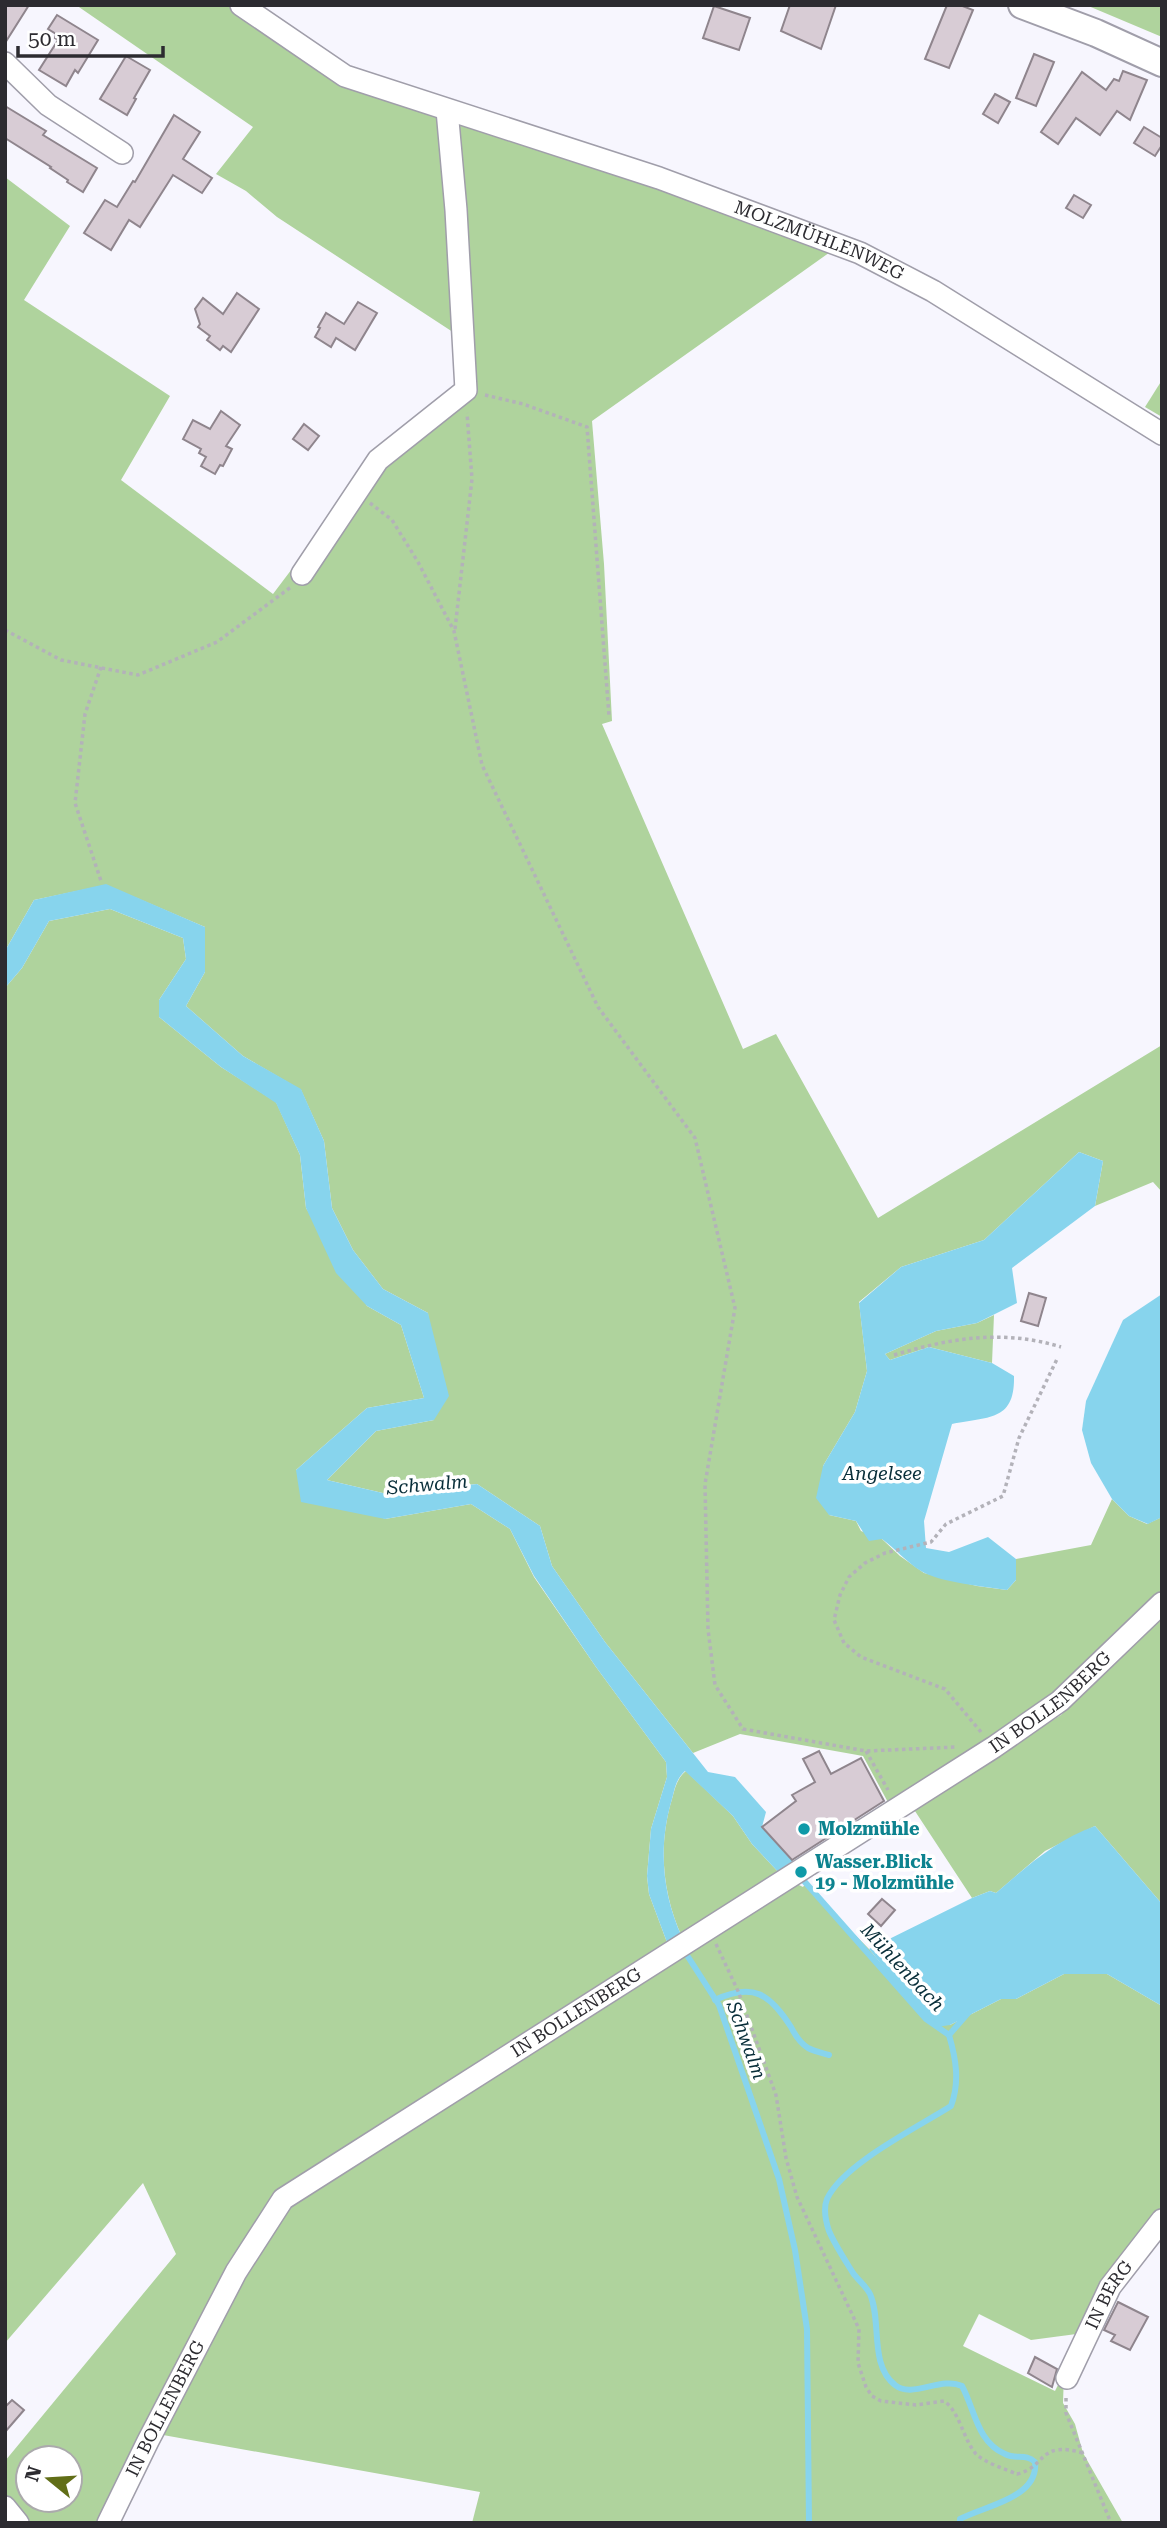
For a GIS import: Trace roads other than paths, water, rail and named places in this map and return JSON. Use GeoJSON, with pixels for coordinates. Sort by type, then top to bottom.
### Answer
{"type":"FeatureCollection","features":[{"type":"Feature","properties":{"kind":"main road"},"geometry":{"type":"LineString","coordinates":[[1022,5],[1096,33],[1162,63]]}},
{"type":"Feature","properties":{"kind":"street","name":"MOLZMÜHLENWEG"},"geometry":{"type":"LineString","coordinates":[[242,5],[345,76],[659,178],[860,253],[933,291],[1162,434]]}},
{"type":"Feature","properties":{"kind":"street"},"geometry":{"type":"LineString","coordinates":[[5,63],[48,105],[122,153]]}},
{"type":"Feature","properties":{"kind":"street"},"geometry":{"type":"LineString","coordinates":[[302,574],[378,460],[466,390],[447,110]]}},
{"type":"Feature","properties":{"kind":"street","name":"IN BOLLENBERG"},"geometry":{"type":"LineString","coordinates":[[108,2523],[236,2272],[283,2199],[987,1751],[1060,1701],[1162,1603]]}},
{"type":"Feature","properties":{"kind":"street","name":"IN BERG"},"geometry":{"type":"LineString","coordinates":[[1067,2378],[1110,2287],[1162,2220]]}},
{"type":"Feature","properties":{"kind":"street"},"geometry":{"type":"LineString","coordinates":[[5,2507],[18,2523]]}},
{"type":"Feature","properties":{"kind":"water"},"geometry":{"type":"Polygon","coordinates":[[[106,884],[205,927],[205,972],[186,1006],[243,1056],[301,1089],[324,1141],[332,1208],[353,1250],[383,1289],[428,1313],[449,1396],[434,1420],[376,1431],[327,1480],[387,1494],[477,1484],[540,1526],[552,1566],[605,1642],[708,1772],[735,1777],[766,1812],[762,1827],[795,1863],[782,1876],[752,1844],[733,1816],[685,1771],[675,1787],[665,1834],[666,1886],[682,1937],[668,1945],[649,1894],[647,1876],[651,1829],[667,1777],[666,1762],[596,1667],[534,1576],[510,1529],[471,1504],[385,1519],[301,1502],[296,1470],[367,1408],[424,1398],[401,1325],[367,1306],[336,1273],[306,1208],[300,1155],[276,1103],[221,1067],[159,1017],[159,1000],[186,959],[183,938],[110,909],[49,921],[22,968],[5,988],[5,951],[34,900],[106,884]]]}},
{"type":"Feature","properties":{"kind":"water","name":"Angelsee"},"geometry":{"type":"Polygon","coordinates":[[[1079,1152],[1103,1161],[1095,1206],[1012,1268],[1017,1303],[977,1323],[936,1331],[885,1354],[890,1360],[929,1347],[992,1363],[1014,1376],[1010,1402],[1004,1409],[988,1417],[952,1424],[924,1521],[926,1548],[949,1552],[988,1537],[1016,1559],[1016,1580],[1007,1590],[929,1575],[911,1564],[882,1539],[869,1541],[856,1521],[829,1515],[816,1498],[823,1466],[855,1412],[867,1371],[859,1303],[901,1267],[984,1240],[1079,1152]]]}},
{"type":"Feature","properties":{"kind":"water"},"geometry":{"type":"Polygon","coordinates":[[[1162,1294],[1162,1517],[1148,1524],[1129,1516],[1112,1499],[1091,1463],[1082,1430],[1086,1401],[1123,1320],[1162,1294]]]}},
{"type":"Feature","properties":{"kind":"water"},"geometry":{"type":"Polygon","coordinates":[[[1095,1826],[1162,1904],[1162,2006],[1107,1974],[1064,1974],[1016,1999],[1001,1999],[950,2025],[937,2027],[923,2016],[869,1949],[972,1898],[990,1891],[996,1893],[1055,1846],[1095,1826]]]}},
{"type":"Feature","properties":{"kind":"waterway","name":"Mühlenbach"},"geometry":{"type":"LineString","coordinates":[[804,1881],[926,2019],[949,2035],[969,2012]]}},
{"type":"Feature","properties":{"kind":"waterway","name":"Schwalm"},"geometry":{"type":"LineString","coordinates":[[683,1949],[719,2005],[779,2179],[795,2250],[807,2329],[809,2523]]}},
{"type":"Feature","properties":{"kind":"waterway"},"geometry":{"type":"LineString","coordinates":[[715,2000],[740,1992],[759,1994],[776,2006],[803,2044],[829,2055]]}},
{"type":"Feature","properties":{"kind":"waterway"},"geometry":{"type":"LineString","coordinates":[[949,2035],[956,2070],[951,2106],[883,2147],[848,2173],[827,2199],[825,2211],[834,2242],[870,2294],[879,2355],[887,2376],[902,2389],[945,2384],[962,2386],[988,2442],[1005,2454],[1035,2462],[1034,2474],[1019,2492],[960,2519],[960,2523]]}},
{"type":"Feature","properties":{"kind":"place","name":"Molzmühle"},"geometry":{"type":"Point","coordinates":[804,1829]}},
{"type":"Feature","properties":{"kind":"place","name":"Wasser.Blick 19 - Molzmühle"},"geometry":{"type":"Point","coordinates":[801,1872]}}]}
